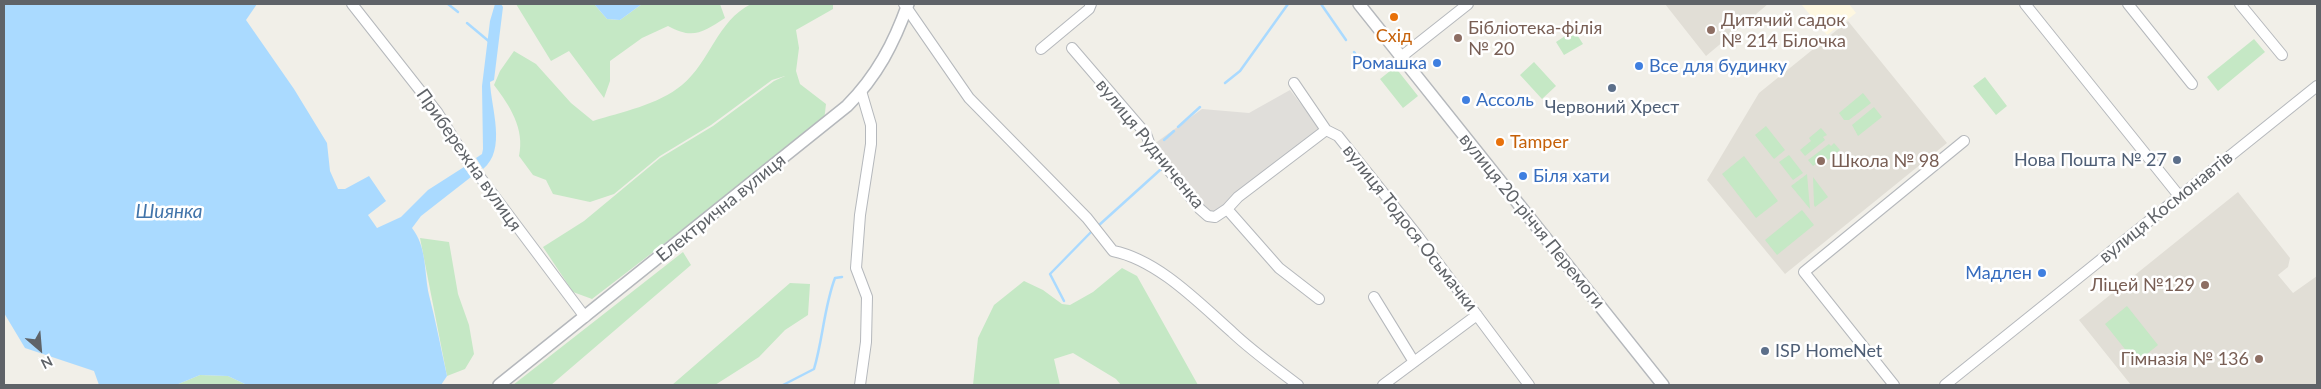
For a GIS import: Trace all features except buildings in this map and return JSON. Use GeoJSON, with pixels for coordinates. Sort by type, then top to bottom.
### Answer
{"type":"FeatureCollection","features":[{"type":"Feature","properties":{"kind":"street","name":"Прибережна вулиця"},"geometry":{"type":"LineString","coordinates":[[352,4],[437,112],[471,165],[585,317]]}},
{"type":"Feature","properties":{"kind":"street"},"geometry":{"type":"LineString","coordinates":[[1041,49],[1088,10],[1091,4]]}},
{"type":"Feature","properties":{"kind":"street","name":"вулиця 20-річчя Перемоги"},"geometry":{"type":"LineString","coordinates":[[1359,4],[1662,385]]}},
{"type":"Feature","properties":{"kind":"street"},"geometry":{"type":"LineString","coordinates":[[1401,57],[1468,4]]}},
{"type":"Feature","properties":{"kind":"street"},"geometry":{"type":"LineString","coordinates":[[2025,4],[2180,197]]}},
{"type":"Feature","properties":{"kind":"street"},"geometry":{"type":"LineString","coordinates":[[2128,4],[2192,84]]}},
{"type":"Feature","properties":{"kind":"street"},"geometry":{"type":"LineString","coordinates":[[2240,4],[2282,56]]}},
{"type":"Feature","properties":{"kind":"street","name":"Електрична вулиця"},"geometry":{"type":"LineString","coordinates":[[500,385],[826,124],[862,91],[879,68],[893,44],[906,5]]}},
{"type":"Feature","properties":{"kind":"street"},"geometry":{"type":"LineString","coordinates":[[906,5],[969,98],[1093,225],[1113,251],[1130,255],[1189,293],[1233,334],[1298,385]]}},
{"type":"Feature","properties":{"kind":"street","name":"вулиця Рудниченка"},"geometry":{"type":"LineString","coordinates":[[1072,48],[1146,134],[1151,148],[1200,209],[1208,216],[1215,217],[1227,209],[1279,268],[1319,299]]}},
{"type":"Feature","properties":{"kind":"street"},"geometry":{"type":"LineString","coordinates":[[1294,83],[1326,130]]}},
{"type":"Feature","properties":{"kind":"street","name":"вулиця Космонавтів"},"geometry":{"type":"LineString","coordinates":[[1945,385],[2317,86]]}},
{"type":"Feature","properties":{"kind":"street"},"geometry":{"type":"LineString","coordinates":[[860,385],[866,342],[867,297],[856,268],[860,215],[871,144],[871,125],[862,91]]}},
{"type":"Feature","properties":{"kind":"street","name":"вулиця Тодося Осьмачки"},"geometry":{"type":"LineString","coordinates":[[1227,209],[1238,198],[1326,130],[1338,136],[1529,385]]}},
{"type":"Feature","properties":{"kind":"street"},"geometry":{"type":"LineString","coordinates":[[1894,385],[1804,272],[1964,142]]}},
{"type":"Feature","properties":{"kind":"street"},"geometry":{"type":"LineString","coordinates":[[1374,297],[1414,362]]}},
{"type":"Feature","properties":{"kind":"street"},"geometry":{"type":"LineString","coordinates":[[1384,385],[1476,315]]}},
{"type":"Feature","properties":{"kind":"shaded area","name":"Дитячий садок № 214 Білочка"},"geometry":{"type":"Polygon","coordinates":[[[1665,4],[1768,4],[1706,56],[1665,4]]]}},
{"type":"Feature","properties":{"kind":"shaded area"},"geometry":{"type":"Polygon","coordinates":[[[1801,4],[1849,4],[1856,13],[1827,35],[1801,4]]]}},
{"type":"Feature","properties":{"kind":"shaded area","name":"Школа № 98"},"geometry":{"type":"Polygon","coordinates":[[[1848,21],[1947,143],[1785,274],[1707,180],[1759,93],[1848,21]]]}},
{"type":"Feature","properties":{"kind":"shaded area"},"geometry":{"type":"Polygon","coordinates":[[[1290,90],[1321,130],[1211,215],[1154,144],[1202,109],[1249,113],[1290,90]]]}},
{"type":"Feature","properties":{"kind":"shaded area","name":"Ліцей №129"},"geometry":{"type":"Polygon","coordinates":[[[2238,192],[2290,258],[2288,267],[2278,275],[2293,293],[2317,276],[2317,385],[2131,385],[2079,320],[2238,192]]]}},
{"type":"Feature","properties":{"kind":"green space"},"geometry":{"type":"Polygon","coordinates":[[[516,4],[594,4],[607,19],[620,20],[642,4],[720,4],[725,18],[698,33],[684,33],[668,26],[642,38],[610,61],[610,81],[604,98],[569,51],[551,61],[516,4]]]}},
{"type":"Feature","properties":{"kind":"green space"},"geometry":{"type":"Polygon","coordinates":[[[751,4],[833,4],[833,9],[796,30],[799,48],[796,71],[800,84],[826,104],[824,121],[592,299],[573,292],[543,247],[584,221],[660,158],[713,126],[774,81],[785,76],[772,80],[711,125],[660,156],[614,194],[590,202],[553,194],[546,180],[533,175],[519,156],[520,136],[515,118],[506,101],[494,85],[500,71],[514,51],[536,64],[571,103],[593,121],[651,103],[682,85],[692,76],[730,21],[739,11],[751,4]]]}},
{"type":"Feature","properties":{"kind":"green space"},"geometry":{"type":"Polygon","coordinates":[[[1574,30],[1583,44],[1564,55],[1556,42],[1574,30]]]}},
{"type":"Feature","properties":{"kind":"green space"},"geometry":{"type":"Polygon","coordinates":[[[2254,39],[2265,52],[2218,91],[2207,77],[2254,39]]]}},
{"type":"Feature","properties":{"kind":"green space"},"geometry":{"type":"Polygon","coordinates":[[[1534,62],[1556,86],[1542,99],[1520,75],[1534,62]]]}},
{"type":"Feature","properties":{"kind":"green space"},"geometry":{"type":"Polygon","coordinates":[[[1395,67],[1418,96],[1403,108],[1380,79],[1395,67]]]}},
{"type":"Feature","properties":{"kind":"green space"},"geometry":{"type":"Polygon","coordinates":[[[1985,77],[2007,106],[1996,115],[1973,86],[1985,77]]]}},
{"type":"Feature","properties":{"kind":"green space"},"geometry":{"type":"Polygon","coordinates":[[[1863,93],[1871,103],[1849,120],[1844,120],[1839,113],[1863,93]]]}},
{"type":"Feature","properties":{"kind":"green space"},"geometry":{"type":"Polygon","coordinates":[[[1874,107],[1882,117],[1858,136],[1852,125],[1874,107]]]}},
{"type":"Feature","properties":{"kind":"green space"},"geometry":{"type":"Polygon","coordinates":[[[1766,126],[1785,150],[1774,159],[1755,135],[1766,126]]]}},
{"type":"Feature","properties":{"kind":"green space"},"geometry":{"type":"Polygon","coordinates":[[[1821,128],[1827,135],[1823,137],[1825,140],[1805,156],[1800,150],[1811,141],[1809,138],[1821,128]]]}},
{"type":"Feature","properties":{"kind":"green space"},"geometry":{"type":"Polygon","coordinates":[[[1834,143],[1840,150],[1828,160],[1825,157],[1813,166],[1808,160],[1829,144],[1831,146],[1834,143]]]}},
{"type":"Feature","properties":{"kind":"green space"},"geometry":{"type":"Polygon","coordinates":[[[1789,155],[1803,173],[1793,180],[1779,162],[1789,155]]]}},
{"type":"Feature","properties":{"kind":"green space"},"geometry":{"type":"Polygon","coordinates":[[[1744,156],[1778,201],[1756,218],[1722,174],[1744,156]]]}},
{"type":"Feature","properties":{"kind":"green space"},"geometry":{"type":"Polygon","coordinates":[[[1807,174],[1810,209],[1791,186],[1807,174]]]}},
{"type":"Feature","properties":{"kind":"green space"},"geometry":{"type":"Polygon","coordinates":[[[1813,177],[1828,197],[1815,207],[1814,205],[1813,177]]]}},
{"type":"Feature","properties":{"kind":"green space"},"geometry":{"type":"Polygon","coordinates":[[[1802,210],[1814,225],[1777,255],[1765,240],[1802,210]]]}},
{"type":"Feature","properties":{"kind":"green space"},"geometry":{"type":"Polygon","coordinates":[[[420,238],[449,242],[458,294],[469,325],[474,354],[465,369],[447,376],[433,307],[420,238]]]}},
{"type":"Feature","properties":{"kind":"green space"},"geometry":{"type":"Polygon","coordinates":[[[683,252],[691,265],[551,385],[513,385],[683,252]]]}},
{"type":"Feature","properties":{"kind":"green space"},"geometry":{"type":"Polygon","coordinates":[[[1122,268],[1137,276],[1198,385],[1121,385],[1116,379],[1073,353],[1054,359],[1060,385],[973,385],[978,338],[994,305],[1024,281],[1043,290],[1062,304],[1070,305],[1093,292],[1122,268]]]}},
{"type":"Feature","properties":{"kind":"green space"},"geometry":{"type":"Polygon","coordinates":[[[790,283],[810,284],[808,315],[785,330],[759,357],[715,385],[672,385],[790,283]]]}},
{"type":"Feature","properties":{"kind":"green space"},"geometry":{"type":"Polygon","coordinates":[[[2127,306],[2158,345],[2136,363],[2105,324],[2127,306]]]}},
{"type":"Feature","properties":{"kind":"green space"},"geometry":{"type":"Polygon","coordinates":[[[200,375],[228,376],[247,385],[176,385],[200,375]]]}},
{"type":"Feature","properties":{"kind":"water","name":"Шиянка"},"geometry":{"type":"Polygon","coordinates":[[[4,4],[257,4],[246,20],[294,89],[327,143],[330,171],[338,189],[345,189],[369,176],[386,201],[368,215],[377,228],[401,217],[428,190],[464,167],[471,177],[421,216],[412,228],[423,251],[429,295],[447,376],[441,385],[247,385],[228,376],[200,375],[176,385],[99,385],[94,371],[25,348],[4,313],[4,4]]]}},
{"type":"Feature","properties":{"kind":"water"},"geometry":{"type":"Polygon","coordinates":[[[495,4],[501,4],[503,7],[494,80],[490,82],[496,140],[490,161],[483,169],[476,158],[482,154],[483,149],[482,86],[490,21],[495,4]]]}},
{"type":"Feature","properties":{"kind":"water"},"geometry":{"type":"Polygon","coordinates":[[[594,4],[642,4],[620,20],[607,19],[594,4]]]}},
{"type":"Feature","properties":{"kind":"waterway"},"geometry":{"type":"LineString","coordinates":[[448,4],[458,12]]}},
{"type":"Feature","properties":{"kind":"waterway"},"geometry":{"type":"LineString","coordinates":[[1225,83],[1240,71],[1288,4]]}},
{"type":"Feature","properties":{"kind":"waterway"},"geometry":{"type":"LineString","coordinates":[[1321,4],[1346,40]]}},
{"type":"Feature","properties":{"kind":"waterway"},"geometry":{"type":"LineString","coordinates":[[467,23],[491,43]]}},
{"type":"Feature","properties":{"kind":"waterway"},"geometry":{"type":"LineString","coordinates":[[1354,52],[1364,67]]}},
{"type":"Feature","properties":{"kind":"waterway"},"geometry":{"type":"LineString","coordinates":[[1178,127],[1200,107]]}},
{"type":"Feature","properties":{"kind":"waterway"},"geometry":{"type":"LineString","coordinates":[[1164,140],[1174,131]]}},
{"type":"Feature","properties":{"kind":"waterway"},"geometry":{"type":"LineString","coordinates":[[1098,226],[1160,170]]}},
{"type":"Feature","properties":{"kind":"waterway"},"geometry":{"type":"LineString","coordinates":[[1064,301],[1050,274],[1094,229]]}},
{"type":"Feature","properties":{"kind":"waterway"},"geometry":{"type":"LineString","coordinates":[[783,385],[814,369],[831,289],[835,278],[842,277]]}},
{"type":"Feature","properties":{"kind":"place","name":"Схід"},"geometry":{"type":"Point","coordinates":[1394,17]}},
{"type":"Feature","properties":{"kind":"place","name":"Дитячий садок № 214 Білочка"},"geometry":{"type":"Point","coordinates":[1711,30]}},
{"type":"Feature","properties":{"kind":"place","name":"Бібліотека-філія № 20"},"geometry":{"type":"Point","coordinates":[1458,38]}},
{"type":"Feature","properties":{"kind":"place","name":"Ромашка"},"geometry":{"type":"Point","coordinates":[1437,63]}},
{"type":"Feature","properties":{"kind":"place","name":"Все для будинку"},"geometry":{"type":"Point","coordinates":[1639,66]}},
{"type":"Feature","properties":{"kind":"place","name":"Червоний Хрест"},"geometry":{"type":"Point","coordinates":[1612,88]}},
{"type":"Feature","properties":{"kind":"place","name":"Ассоль"},"geometry":{"type":"Point","coordinates":[1466,100]}},
{"type":"Feature","properties":{"kind":"place","name":"Tamper"},"geometry":{"type":"Point","coordinates":[1500,142]}},
{"type":"Feature","properties":{"kind":"place","name":"Нова Пошта № 27"},"geometry":{"type":"Point","coordinates":[2177,160]}},
{"type":"Feature","properties":{"kind":"place","name":"Школа № 98"},"geometry":{"type":"Point","coordinates":[1821,161]}},
{"type":"Feature","properties":{"kind":"place","name":"Біля хати"},"geometry":{"type":"Point","coordinates":[1523,176]}},
{"type":"Feature","properties":{"kind":"place","name":"Мадлен"},"geometry":{"type":"Point","coordinates":[2042,273]}},
{"type":"Feature","properties":{"kind":"place","name":"Ліцей №129"},"geometry":{"type":"Point","coordinates":[2205,285]}},
{"type":"Feature","properties":{"kind":"place","name":"ISP HomeNet"},"geometry":{"type":"Point","coordinates":[1765,351]}},
{"type":"Feature","properties":{"kind":"place","name":"Гімназія № 136"},"geometry":{"type":"Point","coordinates":[2259,359]}}]}
